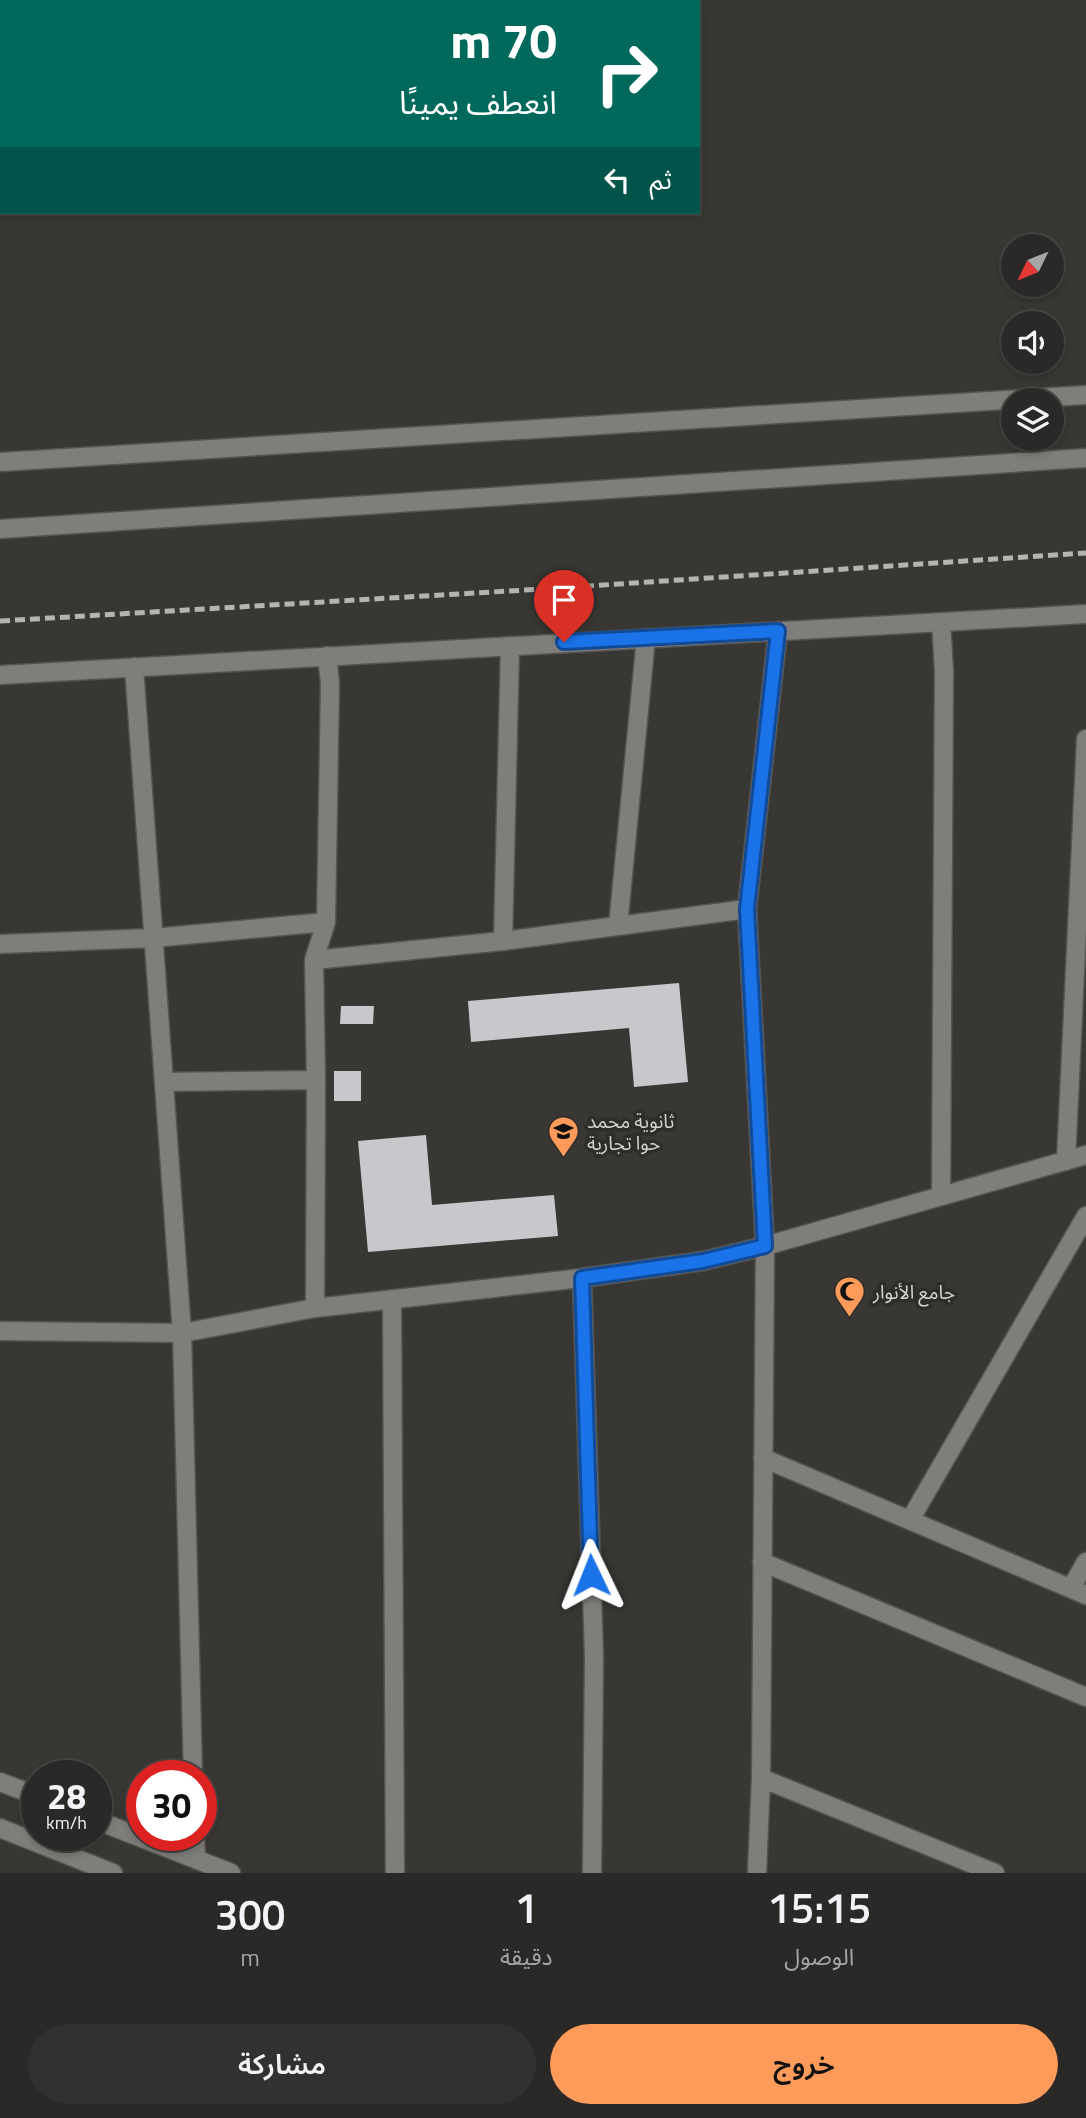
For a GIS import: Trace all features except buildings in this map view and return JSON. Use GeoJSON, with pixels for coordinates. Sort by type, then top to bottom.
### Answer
{"type":"FeatureCollection","features":[{"type":"Feature","properties":{"kind":"street"},"geometry":{"type":"LineString","coordinates":[[0,462],[1086,395]]}},
{"type":"Feature","properties":{"kind":"street"},"geometry":{"type":"LineString","coordinates":[[0,529],[1086,458]]}},
{"type":"Feature","properties":{"kind":"street"},"geometry":{"type":"LineString","coordinates":[[0,675],[1086,614]]}},
{"type":"Feature","properties":{"kind":"street"},"geometry":{"type":"LineString","coordinates":[[940,1196],[944,685],[941,622]]}},
{"type":"Feature","properties":{"kind":"street"},"geometry":{"type":"LineString","coordinates":[[757,1873],[761,1779],[765,1246],[747,909],[778,631]]}},
{"type":"Feature","properties":{"kind":"street"},"geometry":{"type":"LineString","coordinates":[[618,926],[646,638]]}},
{"type":"Feature","properties":{"kind":"street"},"geometry":{"type":"LineString","coordinates":[[503,941],[509,646]]}},
{"type":"Feature","properties":{"kind":"street"},"geometry":{"type":"LineString","coordinates":[[315,1308],[314,960],[326,922],[330,683],[327,656]]}},
{"type":"Feature","properties":{"kind":"street"},"geometry":{"type":"LineString","coordinates":[[134,667],[182,1333],[193,1760]]}},
{"type":"Feature","properties":{"kind":"street"},"geometry":{"type":"LineString","coordinates":[[1066,1161],[1086,739]]}},
{"type":"Feature","properties":{"kind":"street"},"geometry":{"type":"LineString","coordinates":[[314,960],[503,941],[747,909]]}},
{"type":"Feature","properties":{"kind":"street"},"geometry":{"type":"LineString","coordinates":[[0,944],[153,938],[326,922]]}},
{"type":"Feature","properties":{"kind":"street"},"geometry":{"type":"LineString","coordinates":[[164,1082],[316,1080]]}},
{"type":"Feature","properties":{"kind":"street"},"geometry":{"type":"LineString","coordinates":[[0,1331],[182,1333],[315,1308],[582,1278],[703,1261],[1086,1155]]}},
{"type":"Feature","properties":{"kind":"street"},"geometry":{"type":"LineString","coordinates":[[910,1520],[1086,1216]]}},
{"type":"Feature","properties":{"kind":"street"},"geometry":{"type":"LineString","coordinates":[[582,1278],[594,1656],[592,1873]]}},
{"type":"Feature","properties":{"kind":"street"},"geometry":{"type":"LineString","coordinates":[[392,1300],[395,1873]]}},
{"type":"Feature","properties":{"kind":"street"},"geometry":{"type":"LineString","coordinates":[[763,1458],[1078,1592],[1086,1562]]}},
{"type":"Feature","properties":{"kind":"street"},"geometry":{"type":"LineString","coordinates":[[762,1562],[1086,1697]]}},
{"type":"Feature","properties":{"kind":"street"},"geometry":{"type":"LineString","coordinates":[[761,1779],[996,1873]]}},
{"type":"Feature","properties":{"kind":"street"},"geometry":{"type":"LineString","coordinates":[[0,1782],[21,1790]]}},
{"type":"Feature","properties":{"kind":"street"},"geometry":{"type":"LineString","coordinates":[[112,1826],[230,1873]]}},
{"type":"Feature","properties":{"kind":"street"},"geometry":{"type":"LineString","coordinates":[[0,1828],[113,1873]]}},
{"type":"Feature","properties":{"kind":"street"},"geometry":{"type":"LineString","coordinates":[[196,1851],[196,1859]]}},
{"type":"Feature","properties":{"kind":"railway"},"geometry":{"type":"LineString","coordinates":[[0,621],[1086,553]]}},
{"type":"Feature","properties":{"kind":"place","name":"ثانوية محمد حوا تجارية"},"geometry":{"type":"Point","coordinates":[564,1158]}},
{"type":"Feature","properties":{"kind":"place","name":"جامع الأنوار"},"geometry":{"type":"Point","coordinates":[850,1318]}},
{"type":"Feature","properties":{"kind":"route"},"geometry":{"type":"LineString","coordinates":[[564,642],[778,631],[747,909],[765,1246],[703,1261],[582,1278],[591,1575]]}}]}
